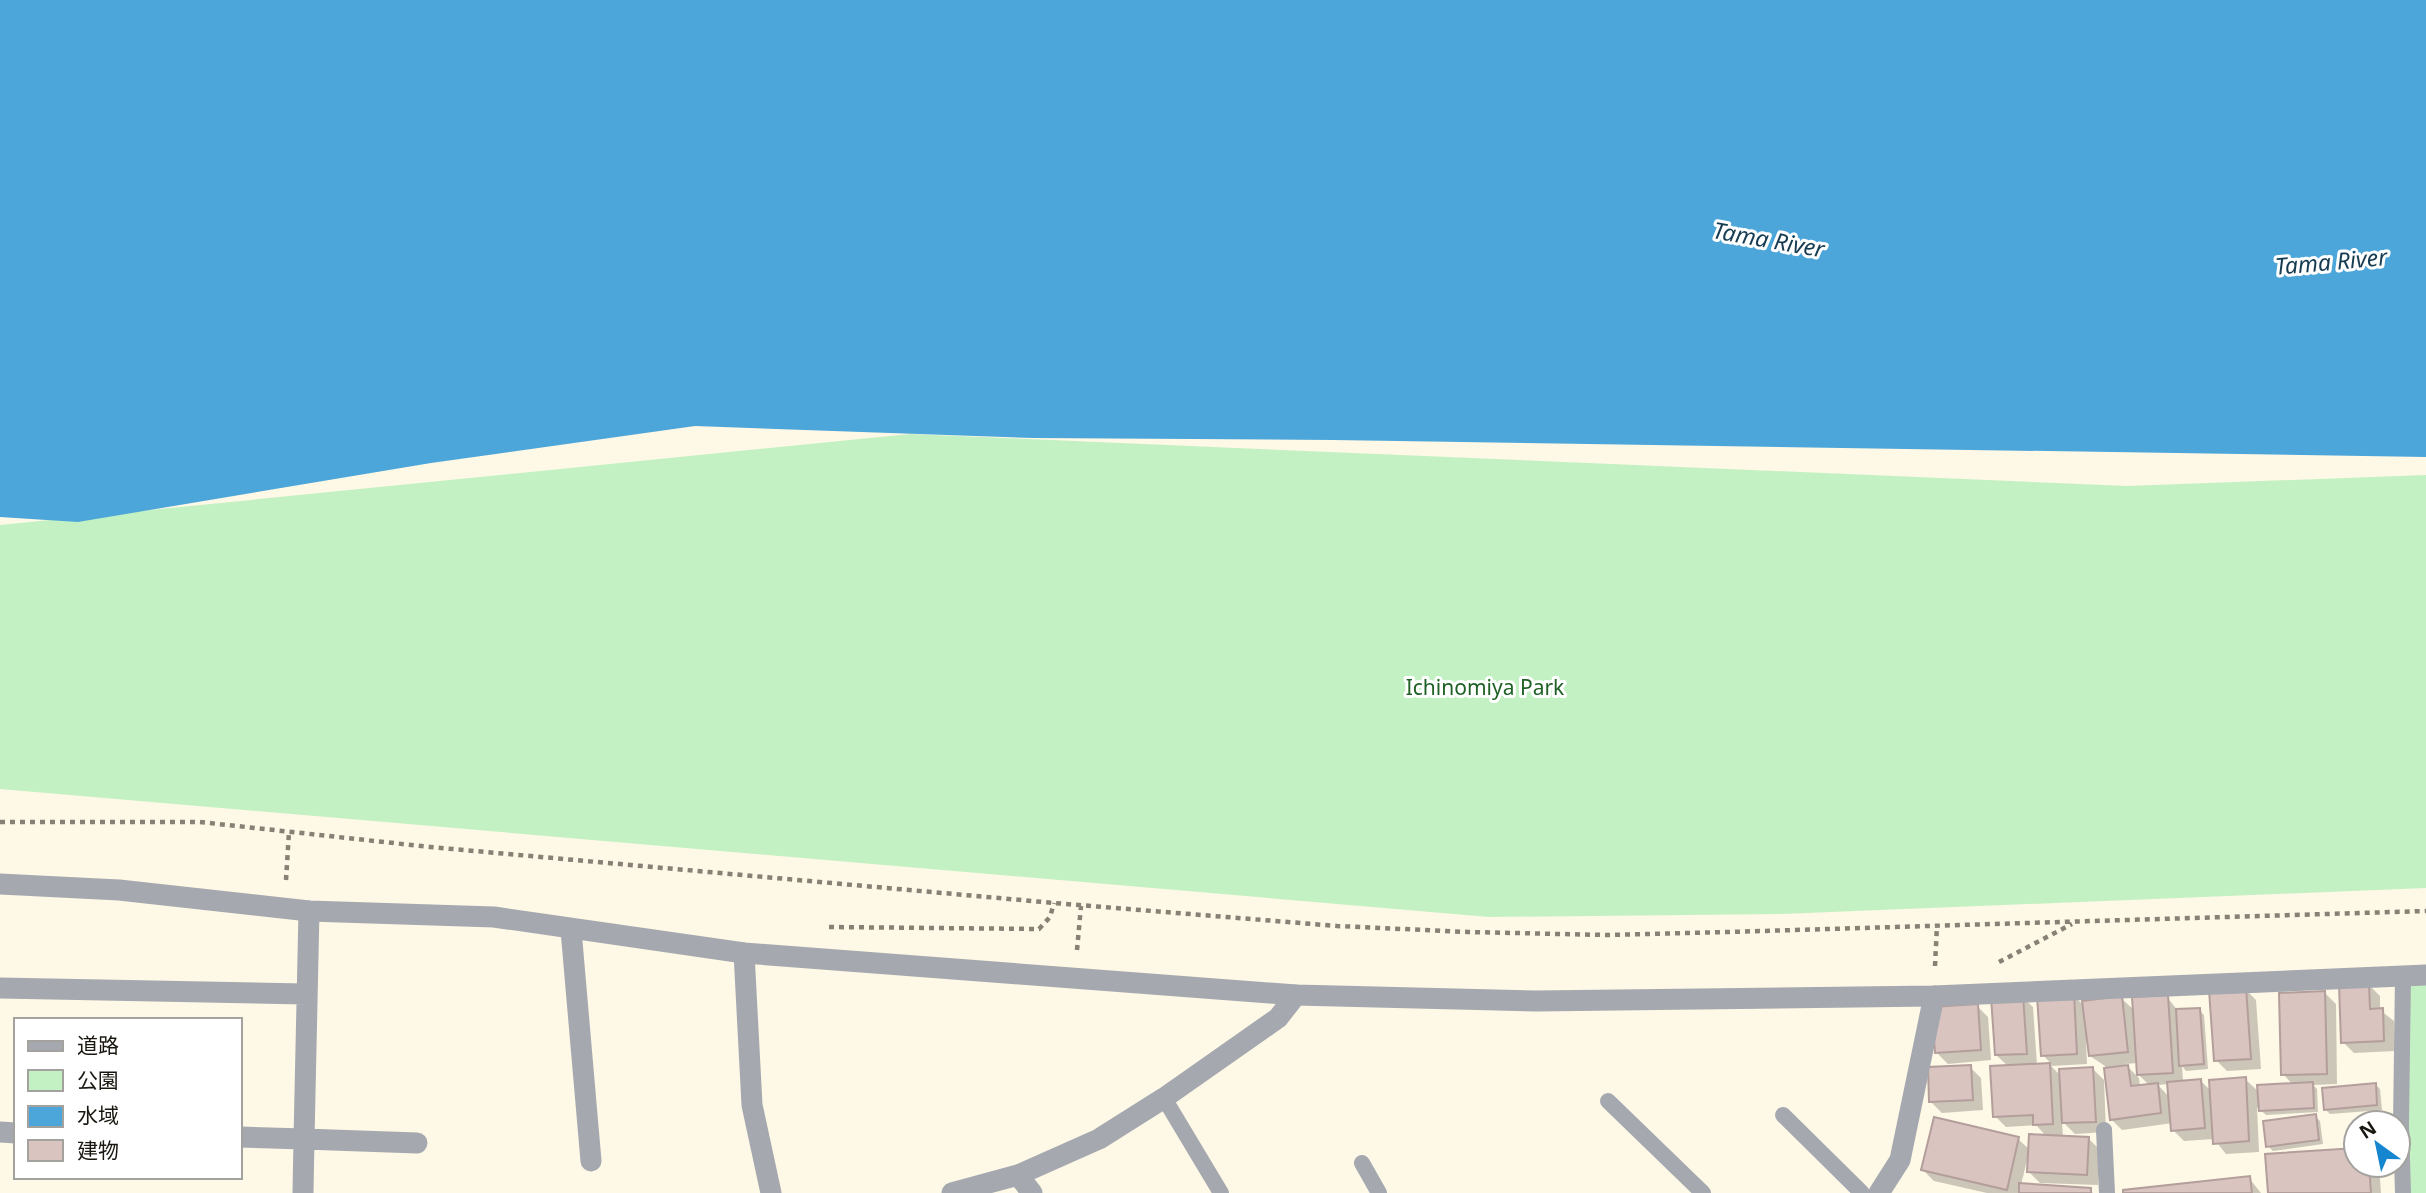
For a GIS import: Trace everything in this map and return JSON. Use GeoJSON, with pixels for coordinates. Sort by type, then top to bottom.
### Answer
{"type":"FeatureCollection","features":[{"type":"Feature","properties":{"kind":"street"},"geometry":{"type":"LineString","coordinates":[[0,884],[118,890],[309,911],[494,917],[570,930],[805,959],[1075,981],[1296,995],[1536,1001],[1934,996],[2426,975]]}},
{"type":"Feature","properties":{"kind":"street"},"geometry":{"type":"LineString","coordinates":[[303,1193],[305,995],[309,911]]}},
{"type":"Feature","properties":{"kind":"street"},"geometry":{"type":"LineString","coordinates":[[570,930],[591,1161]]}},
{"type":"Feature","properties":{"kind":"street"},"geometry":{"type":"LineString","coordinates":[[744,953],[752,1105],[771,1193]]}},
{"type":"Feature","properties":{"kind":"street"},"geometry":{"type":"LineString","coordinates":[[0,988],[305,995]]}},
{"type":"Feature","properties":{"kind":"street"},"geometry":{"type":"LineString","coordinates":[[952,1193],[1018,1175],[1099,1139],[1164,1098],[1278,1018],[1296,995]]}},
{"type":"Feature","properties":{"kind":"street"},"geometry":{"type":"LineString","coordinates":[[1879,1193],[1900,1160],[1934,996]]}},
{"type":"Feature","properties":{"kind":"street"},"geometry":{"type":"LineString","coordinates":[[242,1138],[417,1143]]}},
{"type":"Feature","properties":{"kind":"street"},"geometry":{"type":"LineString","coordinates":[[1018,1175],[1032,1193]]}},
{"type":"Feature","properties":{"kind":"lane"},"geometry":{"type":"LineString","coordinates":[[2403,976],[2403,1193]]}},
{"type":"Feature","properties":{"kind":"lane"},"geometry":{"type":"LineString","coordinates":[[1164,1098],[1222,1193]]}},
{"type":"Feature","properties":{"kind":"lane"},"geometry":{"type":"LineString","coordinates":[[1608,1101],[1703,1193]]}},
{"type":"Feature","properties":{"kind":"lane"},"geometry":{"type":"LineString","coordinates":[[1783,1115],[1861,1193]]}},
{"type":"Feature","properties":{"kind":"lane"},"geometry":{"type":"LineString","coordinates":[[2104,1130],[2106,1193]]}},
{"type":"Feature","properties":{"kind":"lane"},"geometry":{"type":"LineString","coordinates":[[1362,1163],[1379,1193]]}},
{"type":"Feature","properties":{"kind":"path"},"geometry":{"type":"LineString","coordinates":[[0,822],[155,821],[1054,904],[1337,926],[1533,934],[1701,933],[2426,911]]}},
{"type":"Feature","properties":{"kind":"path"},"geometry":{"type":"LineString","coordinates":[[285,909],[289,832]]}},
{"type":"Feature","properties":{"kind":"path"},"geometry":{"type":"LineString","coordinates":[[805,959],[812,927],[1039,929],[1050,917],[1054,904]]}},
{"type":"Feature","properties":{"kind":"path"},"geometry":{"type":"LineString","coordinates":[[1075,981],[1081,906]]}},
{"type":"Feature","properties":{"kind":"path"},"geometry":{"type":"LineString","coordinates":[[1992,966],[2073,923]]}},
{"type":"Feature","properties":{"kind":"path"},"geometry":{"type":"LineString","coordinates":[[1934,996],[1937,925]]}},
{"type":"Feature","properties":{"kind":"green space","name":"Ichinomiya Park"},"geometry":{"type":"Polygon","coordinates":[[[910,434],[2127,486],[2426,475],[2426,888],[1782,914],[1489,917],[0,789],[0,525],[910,434]]]}},
{"type":"Feature","properties":{"kind":"green space"},"geometry":{"type":"Polygon","coordinates":[[[2426,975],[2426,1193],[2402,1193],[2402,1179],[2412,1179],[2412,1109],[2402,1109],[2403,976],[2426,975]]]}},
{"type":"Feature","properties":{"kind":"water","name":"Tama River"},"geometry":{"type":"Polygon","coordinates":[[[0,0],[2426,0],[2426,457],[1033,438],[695,426],[431,463],[78,522],[0,517],[0,0]]]}},
{"type":"Feature","properties":{"kind":"building"},"geometry":{"type":"Polygon","coordinates":[[[2369,983],[2370,1009],[2383,1008],[2384,1041],[2341,1043],[2339,984],[2369,983]]]}},
{"type":"Feature","properties":{"kind":"building"},"geometry":{"type":"Polygon","coordinates":[[[2246,987],[2251,1059],[2214,1061],[2209,990],[2246,987]]]}},
{"type":"Feature","properties":{"kind":"building"},"geometry":{"type":"Polygon","coordinates":[[[2325,991],[2327,1074],[2281,1075],[2279,993],[2325,991]]]}},
{"type":"Feature","properties":{"kind":"building"},"geometry":{"type":"Polygon","coordinates":[[[2074,993],[2077,1054],[2041,1056],[2037,996],[2074,993]]]}},
{"type":"Feature","properties":{"kind":"building"},"geometry":{"type":"Polygon","coordinates":[[[2023,995],[2027,1054],[1995,1055],[1991,997],[2023,995]]]}},
{"type":"Feature","properties":{"kind":"building"},"geometry":{"type":"Polygon","coordinates":[[[2168,995],[2173,1073],[2137,1075],[2132,997],[2168,995]]]}},
{"type":"Feature","properties":{"kind":"building"},"geometry":{"type":"Polygon","coordinates":[[[2122,996],[2128,1052],[2089,1056],[2082,1001],[2122,996]]]}},
{"type":"Feature","properties":{"kind":"building"},"geometry":{"type":"Polygon","coordinates":[[[1978,1004],[1981,1050],[1935,1053],[1932,1007],[1978,1004]]]}},
{"type":"Feature","properties":{"kind":"building"},"geometry":{"type":"Polygon","coordinates":[[[2200,1008],[2204,1064],[2179,1066],[2176,1009],[2200,1008]]]}},
{"type":"Feature","properties":{"kind":"building"},"geometry":{"type":"Polygon","coordinates":[[[2050,1063],[2053,1124],[2033,1125],[2033,1115],[1993,1117],[1990,1066],[2050,1063]]]}},
{"type":"Feature","properties":{"kind":"building"},"geometry":{"type":"Polygon","coordinates":[[[1971,1065],[1973,1100],[1929,1102],[1928,1067],[1971,1065]]]}},
{"type":"Feature","properties":{"kind":"building"},"geometry":{"type":"Polygon","coordinates":[[[2128,1065],[2131,1086],[2158,1083],[2161,1113],[2110,1120],[2104,1068],[2128,1065]]]}},
{"type":"Feature","properties":{"kind":"building"},"geometry":{"type":"Polygon","coordinates":[[[2093,1067],[2096,1122],[2062,1123],[2059,1069],[2093,1067]]]}},
{"type":"Feature","properties":{"kind":"building"},"geometry":{"type":"Polygon","coordinates":[[[2246,1077],[2249,1141],[2213,1144],[2209,1080],[2246,1077]]]}},
{"type":"Feature","properties":{"kind":"building"},"geometry":{"type":"Polygon","coordinates":[[[2201,1079],[2205,1128],[2171,1131],[2167,1082],[2201,1079]]]}},
{"type":"Feature","properties":{"kind":"building"},"geometry":{"type":"Polygon","coordinates":[[[2313,1082],[2314,1108],[2259,1111],[2257,1085],[2313,1082]]]}},
{"type":"Feature","properties":{"kind":"building"},"geometry":{"type":"Polygon","coordinates":[[[2376,1083],[2377,1105],[2324,1110],[2322,1088],[2376,1083]]]}},
{"type":"Feature","properties":{"kind":"building"},"geometry":{"type":"Polygon","coordinates":[[[2316,1114],[2319,1140],[2266,1147],[2263,1121],[2316,1114]]]}},
{"type":"Feature","properties":{"kind":"building"},"geometry":{"type":"Polygon","coordinates":[[[1934,1117],[2019,1137],[2007,1190],[1921,1170],[1934,1117]]]}},
{"type":"Feature","properties":{"kind":"building"},"geometry":{"type":"Polygon","coordinates":[[[2029,1134],[2089,1137],[2087,1175],[2027,1172],[2029,1134]]]}},
{"type":"Feature","properties":{"kind":"building"},"geometry":{"type":"Polygon","coordinates":[[[2342,1149],[2342,1179],[2370,1179],[2371,1193],[2268,1193],[2265,1154],[2342,1149]]]}},
{"type":"Feature","properties":{"kind":"building"},"geometry":{"type":"Polygon","coordinates":[[[2250,1176],[2252,1193],[2123,1193],[2123,1190],[2250,1176]]]}},
{"type":"Feature","properties":{"kind":"building"},"geometry":{"type":"Polygon","coordinates":[[[2019,1183],[2091,1188],[2091,1193],[2019,1193],[2019,1183]]]}}]}
